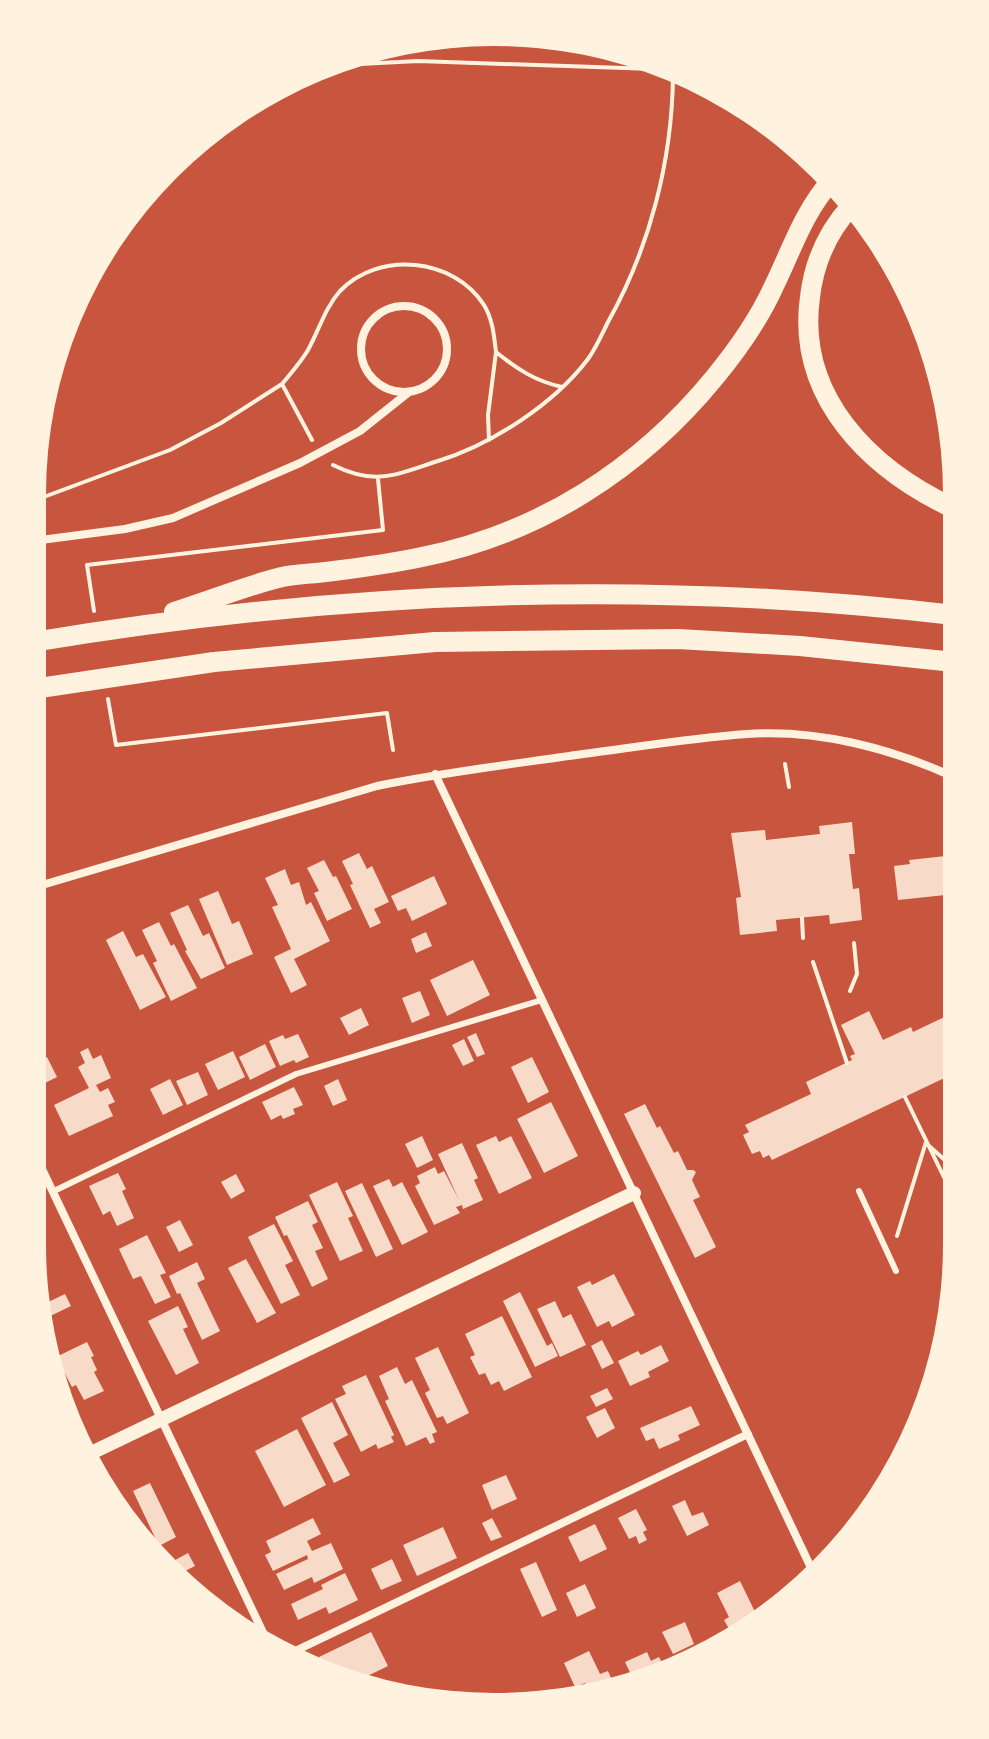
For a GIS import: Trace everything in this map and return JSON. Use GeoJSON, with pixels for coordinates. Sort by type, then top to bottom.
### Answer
{"type":"FeatureCollection","features":[{"type":"Feature","properties":{"kind":"highway"},"geometry":{"type":"LineString","coordinates":[[128,626],[279,578],[380,565],[478,543],[541,517],[594,488],[629,464],[664,433],[729,359],[765,304],[807,215],[824,191]]}},
{"type":"Feature","properties":{"kind":"highway"},"geometry":{"type":"LineString","coordinates":[[845,215],[822,249],[811,291],[808,334],[817,376],[843,425],[875,459],[943,502]]}},
{"type":"Feature","properties":{"kind":"highway"},"geometry":{"type":"LineString","coordinates":[[46,640],[128,626],[345,602],[519,595],[750,598],[943,614]]}},
{"type":"Feature","properties":{"kind":"highway"},"geometry":{"type":"LineString","coordinates":[[46,687],[214,662],[435,642],[678,639],[800,646],[943,661]]}},
{"type":"Feature","properties":{"kind":"highway"},"geometry":{"type":"LineString","coordinates":[[931,660],[943,666]]}},
{"type":"Feature","properties":{"kind":"street"},"geometry":{"type":"LineString","coordinates":[[46,539],[125,529],[173,518],[310,458],[360,431],[409,392],[423,388],[434,380],[443,369],[447,355],[442,328],[433,317],[421,309],[393,307],[380,313],[363,336],[363,364],[370,377],[381,386],[409,392]]}},
{"type":"Feature","properties":{"kind":"street"},"geometry":{"type":"LineString","coordinates":[[46,884],[377,786],[435,774],[748,734],[805,736],[870,746],[943,773]]}},
{"type":"Feature","properties":{"kind":"street"},"geometry":{"type":"LineString","coordinates":[[435,774],[809,1564]]}},
{"type":"Feature","properties":{"kind":"street"},"geometry":{"type":"LineString","coordinates":[[46,1176],[260,1627]]}},
{"type":"Feature","properties":{"kind":"street"},"geometry":{"type":"LineString","coordinates":[[96,1451],[634,1193]]}},
{"type":"Feature","properties":{"kind":"street"},"geometry":{"type":"LineString","coordinates":[[300,1649],[748,1434]]}},
{"type":"Feature","properties":{"kind":"lane"},"geometry":{"type":"LineString","coordinates":[[54,1191],[296,1074],[542,1000]]}},
{"type":"Feature","properties":{"kind":"lane"},"geometry":{"type":"LineString","coordinates":[[859,1191],[896,1271]]}},
{"type":"Feature","properties":{"kind":"path"},"geometry":{"type":"LineString","coordinates":[[370,63],[418,61],[634,68]]}},
{"type":"Feature","properties":{"kind":"path"},"geometry":{"type":"LineString","coordinates":[[332,464],[346,472],[378,479],[454,456],[489,440],[562,387],[588,359],[616,308],[637,260],[657,200],[669,140],[673,83]]}},
{"type":"Feature","properties":{"kind":"path"},"geometry":{"type":"LineString","coordinates":[[46,496],[170,450],[221,423],[282,384],[307,351],[328,306],[341,290],[354,278],[400,263],[420,265],[457,278],[486,307],[493,327],[496,352],[488,415],[489,440]]}},
{"type":"Feature","properties":{"kind":"path"},"geometry":{"type":"LineString","coordinates":[[496,352],[541,383],[562,387]]}},
{"type":"Feature","properties":{"kind":"path"},"geometry":{"type":"LineString","coordinates":[[282,384],[313,443]]}},
{"type":"Feature","properties":{"kind":"path"},"geometry":{"type":"LineString","coordinates":[[378,479],[383,530]]}},
{"type":"Feature","properties":{"kind":"path"},"geometry":{"type":"LineString","coordinates":[[785,764],[789,787]]}},
{"type":"Feature","properties":{"kind":"path"},"geometry":{"type":"LineString","coordinates":[[802,918],[803,938]]}},
{"type":"Feature","properties":{"kind":"path"},"geometry":{"type":"LineString","coordinates":[[850,991],[857,974],[854,943]]}},
{"type":"Feature","properties":{"kind":"path"},"geometry":{"type":"LineString","coordinates":[[813,962],[847,1063]]}},
{"type":"Feature","properties":{"kind":"path"},"geometry":{"type":"LineString","coordinates":[[905,1097],[943,1176]]}},
{"type":"Feature","properties":{"kind":"path"},"geometry":{"type":"LineString","coordinates":[[926,1142],[943,1158]]}},
{"type":"Feature","properties":{"kind":"path"},"geometry":{"type":"LineString","coordinates":[[890,1258],[926,1142]]}},
{"type":"Feature","properties":{"kind":"building"},"geometry":{"type":"Polygon","coordinates":[[[852,822],[855,854],[849,854],[853,889],[859,888],[862,920],[830,924],[829,915],[776,920],[777,931],[740,935],[736,898],[741,897],[731,833],[765,830],[766,840],[820,834],[819,826],[852,822]]]}},
{"type":"Feature","properties":{"kind":"building"},"geometry":{"type":"Polygon","coordinates":[[[359,853],[367,869],[372,866],[389,902],[374,909],[381,923],[370,928],[342,861],[359,853]]]}},
{"type":"Feature","properties":{"kind":"building"},"geometry":{"type":"Polygon","coordinates":[[[943,856],[943,895],[898,900],[894,866],[910,864],[909,860],[943,856]]]}},
{"type":"Feature","properties":{"kind":"building"},"geometry":{"type":"Polygon","coordinates":[[[324,860],[333,877],[336,876],[352,909],[327,921],[314,893],[319,891],[307,868],[324,860]]]}},
{"type":"Feature","properties":{"kind":"building"},"geometry":{"type":"Polygon","coordinates":[[[285,869],[291,885],[299,882],[306,905],[311,902],[330,941],[294,959],[307,985],[291,993],[274,957],[291,949],[272,907],[278,905],[265,878],[285,869]]]}},
{"type":"Feature","properties":{"kind":"building"},"geometry":{"type":"Polygon","coordinates":[[[434,876],[447,904],[412,921],[406,908],[398,911],[391,896],[434,876]]]}},
{"type":"Feature","properties":{"kind":"building"},"geometry":{"type":"Polygon","coordinates":[[[218,891],[232,924],[239,921],[253,954],[227,965],[199,899],[218,891]]]}},
{"type":"Feature","properties":{"kind":"building"},"geometry":{"type":"Polygon","coordinates":[[[188,905],[203,936],[209,933],[225,968],[201,979],[185,951],[170,913],[188,905]]]}},
{"type":"Feature","properties":{"kind":"building"},"geometry":{"type":"Polygon","coordinates":[[[159,922],[197,988],[171,1001],[142,930],[159,922]]]}},
{"type":"Feature","properties":{"kind":"building"},"geometry":{"type":"Polygon","coordinates":[[[123,931],[136,957],[143,954],[166,997],[140,1010],[106,940],[123,931]]]}},
{"type":"Feature","properties":{"kind":"building"},"geometry":{"type":"Polygon","coordinates":[[[426,932],[432,946],[416,953],[411,939],[426,932]]]}},
{"type":"Feature","properties":{"kind":"building"},"geometry":{"type":"Polygon","coordinates":[[[473,960],[490,995],[447,1016],[430,980],[473,960]]]}},
{"type":"Feature","properties":{"kind":"building"},"geometry":{"type":"Polygon","coordinates":[[[420,991],[430,1015],[412,1023],[402,998],[420,991]]]}},
{"type":"Feature","properties":{"kind":"building"},"geometry":{"type":"Polygon","coordinates":[[[361,1008],[369,1025],[349,1035],[340,1018],[361,1008]]]}},
{"type":"Feature","properties":{"kind":"building"},"geometry":{"type":"Polygon","coordinates":[[[869,1011],[883,1040],[911,1027],[913,1032],[943,1018],[943,1079],[772,1160],[769,1155],[763,1158],[760,1151],[752,1154],[743,1135],[749,1132],[745,1125],[811,1094],[806,1082],[852,1060],[850,1056],[855,1054],[841,1025],[869,1011]]]}},
{"type":"Feature","properties":{"kind":"building"},"geometry":{"type":"Polygon","coordinates":[[[476,1033],[485,1054],[477,1057],[467,1037],[476,1033]]]}},
{"type":"Feature","properties":{"kind":"building"},"geometry":{"type":"Polygon","coordinates":[[[298,1034],[309,1057],[280,1066],[269,1041],[283,1035],[285,1039],[298,1034]]]}},
{"type":"Feature","properties":{"kind":"building"},"geometry":{"type":"Polygon","coordinates":[[[464,1039],[474,1061],[463,1066],[452,1045],[464,1039]]]}},
{"type":"Feature","properties":{"kind":"building"},"geometry":{"type":"Polygon","coordinates":[[[265,1044],[276,1067],[250,1080],[239,1057],[265,1044]]]}},
{"type":"Feature","properties":{"kind":"building"},"geometry":{"type":"Polygon","coordinates":[[[88,1048],[93,1059],[101,1055],[111,1078],[96,1085],[100,1092],[108,1088],[115,1102],[108,1105],[113,1116],[69,1136],[54,1105],[89,1088],[78,1067],[85,1063],[80,1052],[88,1048]]]}},
{"type":"Feature","properties":{"kind":"building"},"geometry":{"type":"Polygon","coordinates":[[[233,1051],[245,1077],[218,1090],[205,1064],[233,1051]]]}},
{"type":"Feature","properties":{"kind":"building"},"geometry":{"type":"Polygon","coordinates":[[[46,1057],[57,1077],[46,1082],[46,1057]]]}},
{"type":"Feature","properties":{"kind":"building"},"geometry":{"type":"Polygon","coordinates":[[[532,1057],[549,1092],[528,1103],[511,1067],[532,1057]]]}},
{"type":"Feature","properties":{"kind":"building"},"geometry":{"type":"Polygon","coordinates":[[[198,1072],[208,1095],[187,1105],[176,1081],[198,1072]]]}},
{"type":"Feature","properties":{"kind":"building"},"geometry":{"type":"Polygon","coordinates":[[[170,1079],[183,1105],[163,1115],[150,1089],[170,1079]]]}},
{"type":"Feature","properties":{"kind":"building"},"geometry":{"type":"Polygon","coordinates":[[[338,1079],[347,1100],[333,1106],[324,1086],[338,1079]]]}},
{"type":"Feature","properties":{"kind":"building"},"geometry":{"type":"Polygon","coordinates":[[[294,1087],[303,1105],[293,1109],[295,1114],[283,1119],[281,1115],[271,1120],[262,1102],[294,1087]]]}},
{"type":"Feature","properties":{"kind":"building"},"geometry":{"type":"Polygon","coordinates":[[[551,1102],[578,1156],[544,1173],[517,1119],[551,1102]]]}},
{"type":"Feature","properties":{"kind":"building"},"geometry":{"type":"Polygon","coordinates":[[[645,1104],[674,1153],[678,1151],[687,1170],[696,1172],[692,1180],[700,1197],[693,1200],[716,1247],[695,1258],[624,1114],[645,1104]]]}},
{"type":"Feature","properties":{"kind":"building"},"geometry":{"type":"Polygon","coordinates":[[[422,1136],[433,1160],[417,1168],[405,1144],[422,1136]]]}},
{"type":"Feature","properties":{"kind":"building"},"geometry":{"type":"Polygon","coordinates":[[[496,1136],[499,1142],[511,1136],[532,1178],[499,1194],[476,1145],[496,1136]]]}},
{"type":"Feature","properties":{"kind":"building"},"geometry":{"type":"Polygon","coordinates":[[[462,1143],[478,1178],[474,1180],[483,1200],[463,1209],[462,1205],[456,1207],[460,1213],[434,1225],[415,1186],[420,1183],[417,1176],[435,1167],[438,1174],[444,1171],[459,1200],[438,1154],[462,1143]]]}},
{"type":"Feature","properties":{"kind":"building"},"geometry":{"type":"Polygon","coordinates":[[[118,1173],[134,1218],[117,1226],[110,1211],[103,1215],[89,1186],[118,1173]]]}},
{"type":"Feature","properties":{"kind":"building"},"geometry":{"type":"Polygon","coordinates":[[[236,1174],[245,1191],[231,1199],[221,1182],[236,1174]]]}},
{"type":"Feature","properties":{"kind":"building"},"geometry":{"type":"Polygon","coordinates":[[[389,1179],[393,1187],[402,1182],[428,1232],[402,1245],[373,1186],[389,1179]]]}},
{"type":"Feature","properties":{"kind":"building"},"geometry":{"type":"Polygon","coordinates":[[[337,1182],[353,1216],[348,1218],[363,1251],[340,1261],[309,1195],[337,1182]]]}},
{"type":"Feature","properties":{"kind":"building"},"geometry":{"type":"Polygon","coordinates":[[[362,1183],[393,1249],[376,1257],[345,1191],[362,1183]]]}},
{"type":"Feature","properties":{"kind":"building"},"geometry":{"type":"Polygon","coordinates":[[[308,1201],[318,1222],[312,1225],[323,1248],[315,1251],[328,1279],[312,1287],[275,1217],[308,1201]]]}},
{"type":"Feature","properties":{"kind":"building"},"geometry":{"type":"Polygon","coordinates":[[[180,1220],[193,1245],[179,1252],[166,1227],[180,1220]]]}},
{"type":"Feature","properties":{"kind":"building"},"geometry":{"type":"Polygon","coordinates":[[[274,1224],[293,1261],[285,1265],[300,1295],[281,1304],[248,1237],[274,1224]]]}},
{"type":"Feature","properties":{"kind":"building"},"geometry":{"type":"Polygon","coordinates":[[[147,1235],[166,1273],[160,1275],[171,1297],[155,1304],[141,1276],[133,1279],[119,1249],[147,1235]]]}},
{"type":"Feature","properties":{"kind":"building"},"geometry":{"type":"Polygon","coordinates":[[[246,1259],[276,1313],[257,1323],[228,1268],[246,1259]]]}},
{"type":"Feature","properties":{"kind":"building"},"geometry":{"type":"Polygon","coordinates":[[[197,1262],[205,1279],[197,1283],[220,1331],[202,1340],[169,1276],[197,1262]]]}},
{"type":"Feature","properties":{"kind":"building"},"geometry":{"type":"Polygon","coordinates":[[[614,1274],[635,1315],[612,1327],[609,1321],[597,1327],[577,1287],[590,1281],[592,1285],[614,1274]]]}},
{"type":"Feature","properties":{"kind":"building"},"geometry":{"type":"Polygon","coordinates":[[[520,1292],[547,1346],[552,1343],[558,1356],[535,1367],[503,1301],[520,1292]]]}},
{"type":"Feature","properties":{"kind":"building"},"geometry":{"type":"Polygon","coordinates":[[[65,1294],[71,1306],[52,1315],[50,1301],[65,1294]]]}},
{"type":"Feature","properties":{"kind":"building"},"geometry":{"type":"Polygon","coordinates":[[[555,1301],[563,1318],[571,1314],[586,1345],[560,1357],[537,1309],[555,1301]]]}},
{"type":"Feature","properties":{"kind":"building"},"geometry":{"type":"Polygon","coordinates":[[[178,1306],[188,1327],[183,1329],[199,1363],[176,1375],[148,1321],[178,1306]]]}},
{"type":"Feature","properties":{"kind":"building"},"geometry":{"type":"Polygon","coordinates":[[[502,1316],[532,1377],[504,1391],[499,1381],[491,1385],[485,1373],[479,1375],[470,1357],[475,1355],[465,1334],[502,1316]]]}},
{"type":"Feature","properties":{"kind":"building"},"geometry":{"type":"Polygon","coordinates":[[[602,1340],[614,1363],[602,1369],[591,1346],[602,1340]]]}},
{"type":"Feature","properties":{"kind":"building"},"geometry":{"type":"Polygon","coordinates":[[[87,1342],[94,1356],[91,1357],[97,1370],[94,1372],[104,1391],[84,1400],[76,1385],[72,1387],[60,1355],[87,1342]]]}},
{"type":"Feature","properties":{"kind":"building"},"geometry":{"type":"Polygon","coordinates":[[[661,1345],[669,1361],[648,1372],[650,1377],[630,1386],[618,1361],[661,1345]]]}},
{"type":"Feature","properties":{"kind":"building"},"geometry":{"type":"Polygon","coordinates":[[[438,1347],[469,1413],[447,1424],[443,1416],[437,1418],[425,1393],[430,1390],[415,1358],[438,1347]]]}},
{"type":"Feature","properties":{"kind":"building"},"geometry":{"type":"Polygon","coordinates":[[[397,1367],[405,1384],[412,1380],[437,1432],[432,1434],[435,1442],[430,1444],[426,1437],[406,1446],[385,1401],[389,1399],[379,1376],[397,1367]]]}},
{"type":"Feature","properties":{"kind":"building"},"geometry":{"type":"Polygon","coordinates":[[[366,1375],[394,1435],[391,1437],[394,1442],[378,1449],[376,1444],[361,1452],[335,1399],[346,1394],[342,1386],[366,1375]]]}},
{"type":"Feature","properties":{"kind":"building"},"geometry":{"type":"Polygon","coordinates":[[[607,1388],[613,1399],[596,1407],[590,1396],[607,1388]]]}},
{"type":"Feature","properties":{"kind":"building"},"geometry":{"type":"Polygon","coordinates":[[[332,1402],[348,1435],[333,1443],[350,1475],[334,1483],[301,1418],[332,1402]]]}},
{"type":"Feature","properties":{"kind":"building"},"geometry":{"type":"Polygon","coordinates":[[[691,1406],[700,1425],[678,1435],[680,1440],[659,1449],[654,1438],[646,1441],[640,1428],[691,1406]]]}},
{"type":"Feature","properties":{"kind":"building"},"geometry":{"type":"Polygon","coordinates":[[[605,1408],[615,1428],[597,1438],[586,1417],[605,1408]]]}},
{"type":"Feature","properties":{"kind":"building"},"geometry":{"type":"Polygon","coordinates":[[[297,1429],[326,1485],[284,1507],[255,1451],[297,1429]]]}},
{"type":"Feature","properties":{"kind":"building"},"geometry":{"type":"Polygon","coordinates":[[[506,1475],[517,1499],[492,1510],[482,1485],[506,1475]]]}},
{"type":"Feature","properties":{"kind":"building"},"geometry":{"type":"Polygon","coordinates":[[[150,1483],[176,1537],[161,1545],[133,1491],[150,1483]]]}},
{"type":"Feature","properties":{"kind":"building"},"geometry":{"type":"Polygon","coordinates":[[[685,1500],[692,1516],[703,1512],[709,1525],[687,1536],[672,1506],[685,1500]]]}},
{"type":"Feature","properties":{"kind":"building"},"geometry":{"type":"Polygon","coordinates":[[[636,1509],[647,1530],[643,1532],[647,1540],[639,1544],[636,1536],[629,1539],[618,1518],[636,1509]]]}},
{"type":"Feature","properties":{"kind":"building"},"geometry":{"type":"Polygon","coordinates":[[[313,1518],[321,1534],[307,1541],[312,1551],[331,1543],[343,1569],[314,1583],[312,1577],[284,1590],[276,1574],[308,1559],[307,1555],[273,1571],[265,1555],[271,1552],[266,1541],[313,1518]]]}},
{"type":"Feature","properties":{"kind":"building"},"geometry":{"type":"Polygon","coordinates":[[[492,1518],[502,1537],[491,1541],[482,1523],[492,1518]]]}},
{"type":"Feature","properties":{"kind":"building"},"geometry":{"type":"Polygon","coordinates":[[[595,1524],[607,1549],[580,1562],[568,1537],[595,1524]]]}},
{"type":"Feature","properties":{"kind":"building"},"geometry":{"type":"Polygon","coordinates":[[[443,1527],[457,1558],[417,1576],[403,1545],[443,1527]]]}},
{"type":"Feature","properties":{"kind":"building"},"geometry":{"type":"Polygon","coordinates":[[[188,1553],[195,1566],[186,1570],[175,1560],[188,1553]]]}},
{"type":"Feature","properties":{"kind":"building"},"geometry":{"type":"Polygon","coordinates":[[[392,1559],[402,1581],[381,1590],[371,1569],[392,1559]]]}},
{"type":"Feature","properties":{"kind":"building"},"geometry":{"type":"Polygon","coordinates":[[[536,1562],[557,1610],[542,1617],[520,1569],[536,1562]]]}},
{"type":"Feature","properties":{"kind":"building"},"geometry":{"type":"Polygon","coordinates":[[[345,1573],[358,1600],[329,1614],[326,1607],[298,1620],[291,1604],[323,1589],[321,1585],[345,1573]]]}},
{"type":"Feature","properties":{"kind":"building"},"geometry":{"type":"Polygon","coordinates":[[[740,1581],[754,1610],[728,1627],[724,1620],[729,1617],[717,1593],[740,1581]]]}},
{"type":"Feature","properties":{"kind":"building"},"geometry":{"type":"Polygon","coordinates":[[[585,1584],[596,1608],[577,1617],[566,1593],[585,1584]]]}},
{"type":"Feature","properties":{"kind":"building"},"geometry":{"type":"Polygon","coordinates":[[[685,1622],[694,1644],[673,1654],[662,1632],[685,1622]]]}},
{"type":"Feature","properties":{"kind":"building"},"geometry":{"type":"Polygon","coordinates":[[[371,1632],[388,1666],[369,1675],[319,1657],[371,1632]]]}},
{"type":"Feature","properties":{"kind":"building"},"geometry":{"type":"Polygon","coordinates":[[[589,1651],[600,1674],[608,1671],[611,1678],[574,1685],[564,1663],[589,1651]]]}},
{"type":"Feature","properties":{"kind":"building"},"geometry":{"type":"Polygon","coordinates":[[[647,1652],[651,1661],[659,1657],[661,1661],[630,1672],[625,1662],[647,1652]]]}}]}
